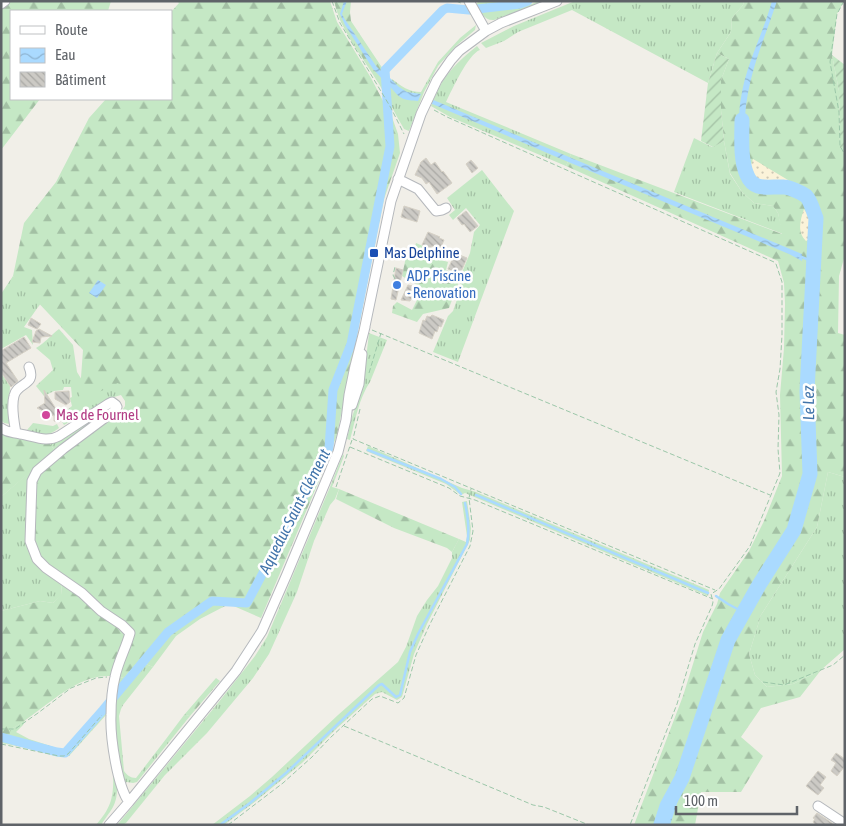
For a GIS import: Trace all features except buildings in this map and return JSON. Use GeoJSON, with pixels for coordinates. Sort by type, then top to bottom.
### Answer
{"type":"FeatureCollection","features":[{"type":"Feature","properties":{"kind":"street"},"geometry":{"type":"LineString","coordinates":[[1,4],[5,1]]}},
{"type":"Feature","properties":{"kind":"street"},"geometry":{"type":"LineString","coordinates":[[469,1],[486,31]]}},
{"type":"Feature","properties":{"kind":"street"},"geometry":{"type":"LineString","coordinates":[[109,825],[236,671],[258,637],[287,574],[341,443],[359,346],[365,327],[387,219],[398,178],[431,90],[451,60],[465,46],[486,31],[501,23],[557,1]]}},
{"type":"Feature","properties":{"kind":"street"},"geometry":{"type":"LineString","coordinates":[[398,178],[418,189],[436,211],[446,208]]}},
{"type":"Feature","properties":{"kind":"street"},"geometry":{"type":"LineString","coordinates":[[16,433],[13,398],[17,389],[30,379],[32,374],[30,367]]}},
{"type":"Feature","properties":{"kind":"street"},"geometry":{"type":"LineString","coordinates":[[1,428],[8,432],[52,439],[60,436],[108,404],[112,402],[116,405],[116,410],[63,449],[37,471],[32,481],[30,541],[34,553],[46,568],[82,592],[101,611],[130,633],[115,676],[111,721],[121,785],[129,802]]}},
{"type":"Feature","properties":{"kind":"street"},"geometry":{"type":"LineString","coordinates":[[818,806],[845,824]]}},
{"type":"Feature","properties":{"kind":"path"},"geometry":{"type":"LineString","coordinates":[[332,1],[346,34],[383,94],[406,138],[412,140]]}},
{"type":"Feature","properties":{"kind":"path"},"geometry":{"type":"LineString","coordinates":[[844,1],[837,14],[830,62],[839,112],[840,146],[845,155]]}},
{"type":"Feature","properties":{"kind":"path"},"geometry":{"type":"LineString","coordinates":[[424,106],[774,262],[782,282],[781,352],[776,392],[779,415],[778,449],[780,473],[750,546],[719,590],[711,594],[713,599],[712,606],[695,644],[677,704],[630,825]]}},
{"type":"Feature","properties":{"kind":"path"},"geometry":{"type":"LineString","coordinates":[[395,279],[393,275],[396,266]]}},
{"type":"Feature","properties":{"kind":"path"},"geometry":{"type":"LineString","coordinates":[[365,327],[771,496]]}},
{"type":"Feature","properties":{"kind":"path"},"geometry":{"type":"LineString","coordinates":[[368,378],[381,333]]}},
{"type":"Feature","properties":{"kind":"path"},"geometry":{"type":"LineString","coordinates":[[336,487],[353,439],[360,409]]}},
{"type":"Feature","properties":{"kind":"path"},"geometry":{"type":"LineString","coordinates":[[353,439],[716,591]]}},
{"type":"Feature","properties":{"kind":"path"},"geometry":{"type":"LineString","coordinates":[[350,447],[449,488],[460,496],[469,498],[713,599]]}},
{"type":"Feature","properties":{"kind":"path"},"geometry":{"type":"LineString","coordinates":[[228,825],[283,783],[377,696],[395,702],[401,701],[404,698],[416,655],[470,546],[473,531],[469,498],[471,488]]}},
{"type":"Feature","properties":{"kind":"path"},"geometry":{"type":"LineString","coordinates":[[763,682],[784,684],[794,681],[833,665],[845,655]]}},
{"type":"Feature","properties":{"kind":"path"},"geometry":{"type":"LineString","coordinates":[[1,729],[15,730],[71,688],[96,678],[115,676]]}},
{"type":"Feature","properties":{"kind":"path"},"geometry":{"type":"LineString","coordinates":[[1,744],[64,756],[68,754],[112,703]]}},
{"type":"Feature","properties":{"kind":"path"},"geometry":{"type":"LineString","coordinates":[[343,726],[502,792],[533,804],[544,806],[589,825]]}},
{"type":"Feature","properties":{"kind":"path"},"geometry":{"type":"LineString","coordinates":[[231,823],[236,825]]}},
{"type":"Feature","properties":{"kind":"green space"},"geometry":{"type":"Polygon","coordinates":[[[1,1],[111,1],[108,10],[10,10],[10,100],[39,100],[1,150],[1,1]]]}},
{"type":"Feature","properties":{"kind":"green space"},"geometry":{"type":"Polygon","coordinates":[[[177,1],[330,1],[337,22],[371,78],[393,120],[398,134],[400,153],[384,199],[337,435],[261,618],[229,604],[200,619],[176,636],[153,667],[143,663],[136,664],[124,678],[112,676],[89,679],[68,689],[10,730],[8,742],[45,750],[1,743],[1,611],[40,601],[53,603],[62,594],[61,582],[38,555],[32,533],[37,477],[82,439],[121,412],[125,406],[125,401],[121,395],[122,388],[118,383],[95,394],[79,405],[83,350],[13,276],[24,223],[56,182],[89,118],[105,100],[172,100],[172,11],[179,3],[177,1]]]}},
{"type":"Feature","properties":{"kind":"green space"},"geometry":{"type":"Polygon","coordinates":[[[334,1],[343,21],[381,79],[388,85],[392,79],[405,88],[417,92],[421,92],[438,62],[460,38],[476,25],[475,30],[456,46],[438,66],[424,92],[409,131],[404,129],[379,84],[347,34],[334,1]]]}},
{"type":"Feature","properties":{"kind":"green space"},"geometry":{"type":"Polygon","coordinates":[[[334,1],[351,1],[351,21],[387,75],[378,82],[341,22],[334,1]]]}},
{"type":"Feature","properties":{"kind":"green space"},"geometry":{"type":"Polygon","coordinates":[[[526,1],[529,5],[539,1],[547,1],[494,20],[485,17],[476,4],[478,2],[526,1]]]}},
{"type":"Feature","properties":{"kind":"green space"},"geometry":{"type":"Polygon","coordinates":[[[575,1],[744,1],[732,18],[731,32],[717,53],[708,83],[572,10],[518,32],[504,41],[486,48],[481,43],[514,26],[575,1]]]}},
{"type":"Feature","properties":{"kind":"green space"},"geometry":{"type":"Polygon","coordinates":[[[744,1],[844,1],[837,14],[832,55],[839,91],[840,148],[845,154],[845,255],[839,276],[838,333],[845,335],[845,477],[828,472],[817,527],[761,615],[749,654],[755,675],[767,687],[793,684],[821,670],[800,697],[761,708],[741,737],[763,756],[741,792],[701,792],[695,825],[634,825],[683,696],[703,632],[717,604],[720,593],[749,551],[764,521],[782,476],[780,395],[784,348],[784,283],[778,261],[566,166],[571,154],[782,234],[778,213],[773,206],[754,203],[742,192],[730,173],[724,141],[721,80],[729,59],[717,53],[731,32],[732,18],[744,1]]]}},
{"type":"Feature","properties":{"kind":"green space"},"geometry":{"type":"Polygon","coordinates":[[[449,5],[466,7],[472,14],[454,10],[444,12],[388,73],[384,67],[425,23],[449,5]]]}},
{"type":"Feature","properties":{"kind":"green space"},"geometry":{"type":"Polygon","coordinates":[[[477,46],[480,50],[470,58],[446,102],[571,154],[566,166],[450,117],[431,106],[448,73],[477,46]]]}},
{"type":"Feature","properties":{"kind":"green space"},"geometry":{"type":"Polygon","coordinates":[[[717,53],[729,59],[721,80],[724,141],[713,147],[701,141],[708,83],[717,53]]]}},
{"type":"Feature","properties":{"kind":"green space"},"geometry":{"type":"Polygon","coordinates":[[[832,55],[845,65],[845,154],[840,148],[839,91],[832,55]]]}},
{"type":"Feature","properties":{"kind":"green space"},"geometry":{"type":"Polygon","coordinates":[[[694,138],[712,147],[724,141],[730,174],[742,192],[754,203],[773,206],[778,213],[783,234],[674,192],[694,138]]]}},
{"type":"Feature","properties":{"kind":"green space"},"geometry":{"type":"Polygon","coordinates":[[[482,170],[514,211],[458,362],[433,352],[448,316],[453,311],[462,285],[458,282],[470,253],[474,232],[480,225],[466,208],[453,220],[449,215],[455,210],[447,198],[482,170]]]}},
{"type":"Feature","properties":{"kind":"green space"},"geometry":{"type":"Polygon","coordinates":[[[416,243],[423,246],[421,254],[448,262],[446,270],[461,276],[449,308],[423,314],[417,322],[392,313],[393,306],[397,302],[412,310],[423,288],[402,276],[407,252],[413,254],[416,243]]]}},
{"type":"Feature","properties":{"kind":"green space"},"geometry":{"type":"Polygon","coordinates":[[[13,276],[33,290],[43,300],[24,327],[32,330],[33,345],[26,335],[1,349],[1,294],[13,276]]]}},
{"type":"Feature","properties":{"kind":"green space"},"geometry":{"type":"Polygon","coordinates":[[[59,329],[73,345],[77,372],[85,385],[117,380],[126,384],[125,396],[114,397],[85,416],[78,417],[64,425],[62,422],[66,411],[72,406],[70,398],[72,397],[71,387],[64,387],[63,390],[54,391],[44,396],[36,386],[53,370],[50,360],[36,348],[59,329]]]}},
{"type":"Feature","properties":{"kind":"green space"},"geometry":{"type":"Polygon","coordinates":[[[369,333],[387,340],[360,402],[350,440],[347,439],[352,417],[363,385],[369,333]]]}},
{"type":"Feature","properties":{"kind":"green space"},"geometry":{"type":"Polygon","coordinates":[[[1,373],[10,386],[10,424],[4,423],[1,420],[1,373]]]}},
{"type":"Feature","properties":{"kind":"green space"},"geometry":{"type":"Polygon","coordinates":[[[108,407],[112,407],[55,451],[48,441],[108,407]]]}},
{"type":"Feature","properties":{"kind":"green space"},"geometry":{"type":"Polygon","coordinates":[[[33,423],[53,426],[57,424],[59,428],[50,434],[44,435],[27,430],[33,423]]]}},
{"type":"Feature","properties":{"kind":"green space"},"geometry":{"type":"Polygon","coordinates":[[[1,432],[48,441],[55,451],[1,497],[1,432]]]}},
{"type":"Feature","properties":{"kind":"green space"},"geometry":{"type":"Polygon","coordinates":[[[368,446],[462,488],[476,492],[709,590],[708,596],[465,493],[461,495],[446,484],[366,451],[368,446]]]}},
{"type":"Feature","properties":{"kind":"green space"},"geometry":{"type":"Polygon","coordinates":[[[343,454],[344,456],[332,487],[339,489],[314,541],[297,592],[269,654],[253,678],[207,733],[165,775],[126,823],[118,824],[218,703],[255,656],[267,637],[343,454]]]}},
{"type":"Feature","properties":{"kind":"green space"},"geometry":{"type":"Polygon","coordinates":[[[41,462],[62,595],[53,603],[40,601],[1,611],[1,497],[41,462]]]}},
{"type":"Feature","properties":{"kind":"green space"},"geometry":{"type":"Polygon","coordinates":[[[828,472],[845,477],[845,649],[821,670],[793,684],[767,687],[755,675],[749,654],[761,615],[817,527],[828,472]]]}},
{"type":"Feature","properties":{"kind":"green space"},"geometry":{"type":"Polygon","coordinates":[[[339,489],[459,539],[452,552],[447,548],[394,528],[336,499],[339,489]]]}},
{"type":"Feature","properties":{"kind":"green space"},"geometry":{"type":"Polygon","coordinates":[[[467,501],[471,528],[470,540],[427,624],[414,654],[402,697],[397,700],[382,692],[375,694],[302,763],[256,801],[224,825],[212,825],[272,777],[398,662],[406,647],[417,616],[438,586],[459,539],[466,542],[467,536],[462,502],[467,501]]]}},
{"type":"Feature","properties":{"kind":"green space"},"geometry":{"type":"Polygon","coordinates":[[[143,663],[153,667],[123,705],[119,716],[124,771],[126,774],[136,778],[184,715],[190,716],[137,782],[123,784],[115,717],[119,677],[124,678],[136,664],[143,663]]]}},
{"type":"Feature","properties":{"kind":"green space"},"geometry":{"type":"Polygon","coordinates":[[[216,678],[220,681],[190,716],[184,715],[216,678]]]}},
{"type":"Feature","properties":{"kind":"green space"},"geometry":{"type":"Polygon","coordinates":[[[109,701],[107,714],[69,756],[56,756],[7,741],[10,730],[25,720],[16,732],[29,739],[63,750],[66,749],[109,701]]]}},
{"type":"Feature","properties":{"kind":"green space"},"geometry":{"type":"Polygon","coordinates":[[[113,771],[118,788],[116,800],[101,825],[96,825],[106,812],[111,801],[113,771]]]}},
{"type":"Feature","properties":{"kind":"sand"},"geometry":{"type":"Polygon","coordinates":[[[753,159],[788,180],[792,185],[758,181],[750,178],[749,171],[753,159]]]}},
{"type":"Feature","properties":{"kind":"sand"},"geometry":{"type":"Polygon","coordinates":[[[804,209],[812,222],[813,228],[811,237],[806,241],[800,230],[804,209]]]}},
{"type":"Feature","properties":{"kind":"water"},"geometry":{"type":"Polygon","coordinates":[[[344,1],[347,1],[342,14],[344,18],[376,66],[384,74],[385,82],[373,69],[345,25],[340,14],[344,1]]]}},
{"type":"Feature","properties":{"kind":"water"},"geometry":{"type":"Polygon","coordinates":[[[772,1],[777,1],[754,68],[746,102],[745,139],[741,140],[740,108],[743,85],[772,1]]]}},
{"type":"Feature","properties":{"kind":"water"},"geometry":{"type":"Polygon","coordinates":[[[387,75],[407,92],[421,94],[418,101],[406,100],[398,96],[389,85],[387,75]]]}},
{"type":"Feature","properties":{"kind":"water"},"geometry":{"type":"Polygon","coordinates":[[[431,99],[802,254],[802,261],[430,103],[431,99]]]}},
{"type":"Feature","properties":{"kind":"water"},"geometry":{"type":"Polygon","coordinates":[[[98,280],[106,285],[97,298],[89,293],[98,280]]]}},
{"type":"Feature","properties":{"kind":"water"},"geometry":{"type":"Polygon","coordinates":[[[676,774],[685,779],[670,825],[653,825],[658,811],[676,774]]]}},
{"type":"Feature","properties":{"kind":"waterway","name":"Aqueduc Saint-Clément"},"geometry":{"type":"LineString","coordinates":[[1,737],[65,753],[168,632],[212,601],[247,603],[329,448],[333,390],[351,344],[390,146],[385,70],[447,8],[469,10],[520,4],[528,1]]}},
{"type":"Feature","properties":{"kind":"waterway","name":"Le Lez"},"geometry":{"type":"LineString","coordinates":[[661,825],[667,806],[682,778],[728,640],[759,585],[794,530],[810,474],[807,391],[816,218],[806,196],[786,187],[758,186],[750,180],[743,162],[742,120]]}},
{"type":"Feature","properties":{"kind":"waterway"},"geometry":{"type":"LineString","coordinates":[[799,256],[814,262]]}},
{"type":"Feature","properties":{"kind":"waterway"},"geometry":{"type":"LineString","coordinates":[[368,450],[441,479],[455,487],[461,494]]}},
{"type":"Feature","properties":{"kind":"waterway"},"geometry":{"type":"LineString","coordinates":[[476,495],[708,593]]}},
{"type":"Feature","properties":{"kind":"waterway"},"geometry":{"type":"LineString","coordinates":[[220,825],[286,773],[379,685],[382,684],[396,697],[400,695],[410,652],[467,544],[468,524],[465,503]]}},
{"type":"Feature","properties":{"kind":"waterway"},"geometry":{"type":"LineString","coordinates":[[716,596],[743,612]]}},
{"type":"Feature","properties":{"kind":"place","name":"Mas Delphine"},"geometry":{"type":"Point","coordinates":[374,253]}},
{"type":"Feature","properties":{"kind":"place","name":"ADP Piscine - Renovation"},"geometry":{"type":"Point","coordinates":[397,285]}},
{"type":"Feature","properties":{"kind":"place","name":"Mas de Fournel"},"geometry":{"type":"Point","coordinates":[46,415]}}]}
